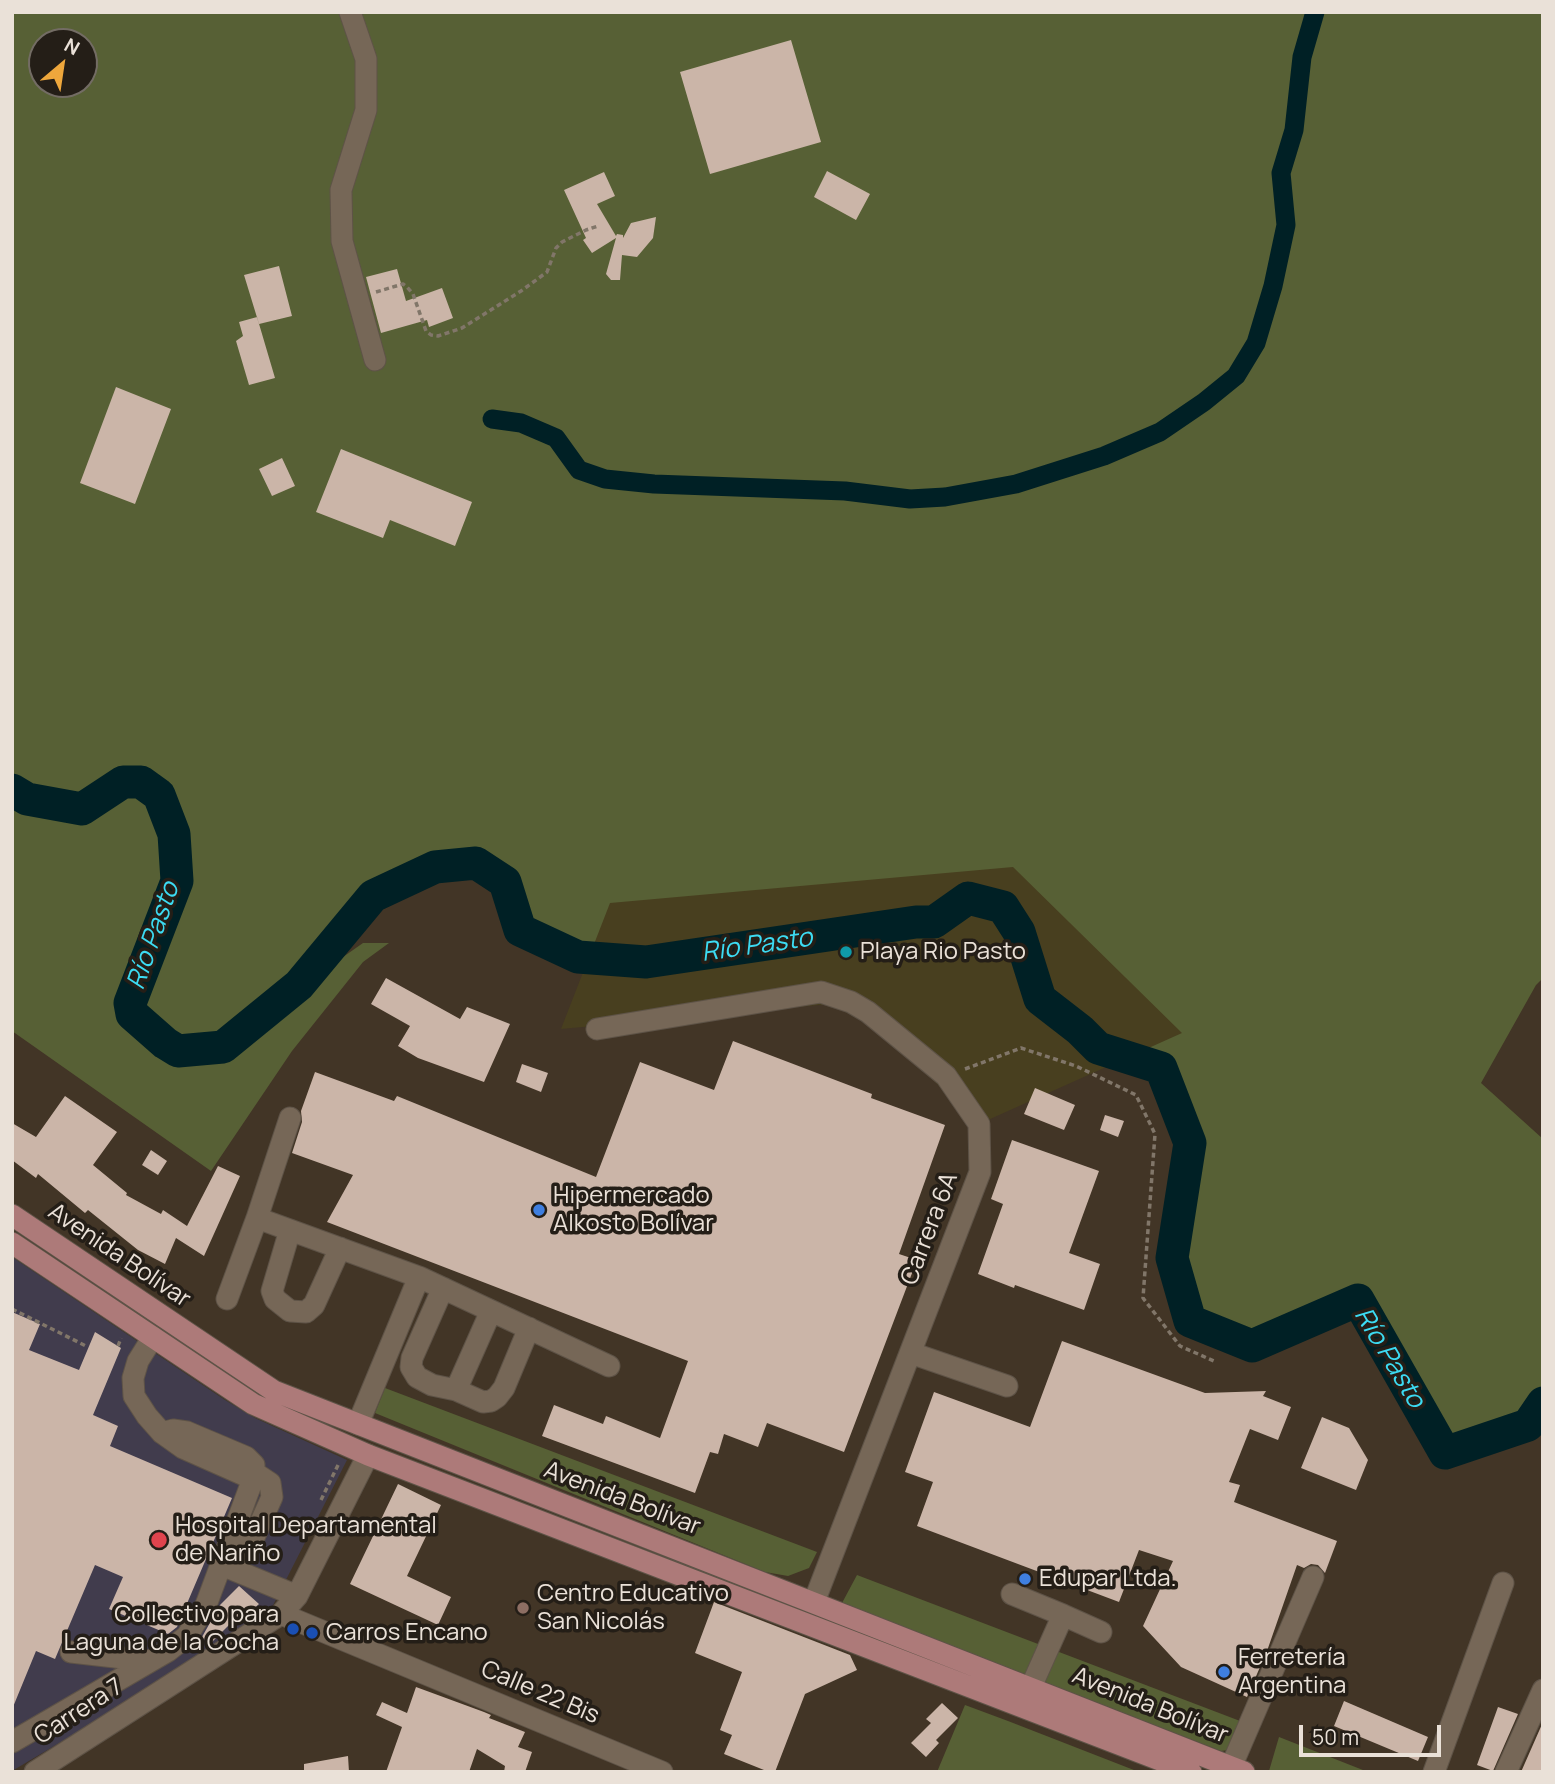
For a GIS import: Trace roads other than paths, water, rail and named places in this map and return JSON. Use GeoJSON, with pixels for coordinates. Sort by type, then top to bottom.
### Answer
{"type":"FeatureCollection","features":[{"type":"Feature","properties":{"kind":"main road","name":"Avenida Bolívar"},"geometry":{"type":"LineString","coordinates":[[12,1215],[274,1391],[1237,1769]]}},
{"type":"Feature","properties":{"kind":"main road","name":"Avenida Bolívar"},"geometry":{"type":"LineString","coordinates":[[12,1243],[253,1404],[368,1455],[1191,1772]]}},
{"type":"Feature","properties":{"kind":"street"},"geometry":{"type":"LineString","coordinates":[[350,12],[366,59],[366,110],[341,190],[342,241],[374,360]]}},
{"type":"Feature","properties":{"kind":"street","name":"Carrera 6A"},"geometry":{"type":"LineString","coordinates":[[597,1029],[821,992],[851,1002],[868,1012],[946,1076],[979,1124],[980,1172],[814,1601]]}},
{"type":"Feature","properties":{"kind":"street"},"geometry":{"type":"LineString","coordinates":[[227,1299],[290,1118]]}},
{"type":"Feature","properties":{"kind":"street"},"geometry":{"type":"LineString","coordinates":[[257,1218],[419,1277],[608,1366]]}},
{"type":"Feature","properties":{"kind":"street"},"geometry":{"type":"LineString","coordinates":[[290,1230],[272,1291],[275,1299],[290,1311],[306,1312],[314,1305],[340,1248]]}},
{"type":"Feature","properties":{"kind":"street"},"geometry":{"type":"LineString","coordinates":[[358,1424],[419,1277]]}},
{"type":"Feature","properties":{"kind":"street"},"geometry":{"type":"LineString","coordinates":[[443,1288],[412,1357],[411,1367],[417,1377],[432,1385],[456,1390],[483,1402],[491,1401],[504,1388],[529,1328]]}},
{"type":"Feature","properties":{"kind":"street"},"geometry":{"type":"LineString","coordinates":[[456,1390],[491,1311]]}},
{"type":"Feature","properties":{"kind":"street"},"geometry":{"type":"LineString","coordinates":[[12,1742],[178,1644],[202,1615],[224,1560],[251,1545],[271,1497],[270,1483],[254,1476],[253,1462],[246,1457],[187,1432],[173,1430],[162,1433],[140,1406],[132,1384],[138,1362],[153,1337]]}},
{"type":"Feature","properties":{"kind":"street"},"geometry":{"type":"LineString","coordinates":[[911,1353],[1007,1386]]}},
{"type":"Feature","properties":{"kind":"street","name":"Carrera 7"},"geometry":{"type":"LineString","coordinates":[[35,1772],[281,1614],[297,1596],[368,1455]]}},
{"type":"Feature","properties":{"kind":"street"},"geometry":{"type":"LineString","coordinates":[[224,1560],[297,1596]]}},
{"type":"Feature","properties":{"kind":"street"},"geometry":{"type":"LineString","coordinates":[[1237,1769],[1313,1577]]}},
{"type":"Feature","properties":{"kind":"street"},"geometry":{"type":"LineString","coordinates":[[1434,1772],[1503,1583]]}},
{"type":"Feature","properties":{"kind":"street"},"geometry":{"type":"LineString","coordinates":[[1012,1594],[1101,1632]]}},
{"type":"Feature","properties":{"kind":"street","name":"Calle 22 Bis"},"geometry":{"type":"LineString","coordinates":[[281,1614],[662,1772]]}},
{"type":"Feature","properties":{"kind":"street"},"geometry":{"type":"LineString","coordinates":[[1031,1687],[1063,1615]]}},
{"type":"Feature","properties":{"kind":"street"},"geometry":{"type":"LineString","coordinates":[[71,1652],[150,1661]]}},
{"type":"Feature","properties":{"kind":"street"},"geometry":{"type":"LineString","coordinates":[[1506,1772],[1543,1690]]}},
{"type":"Feature","properties":{"kind":"waterway"},"geometry":{"type":"LineString","coordinates":[[492,419],[521,423],[556,438],[579,470],[605,479],[654,484],[845,491],[910,499],[945,497],[1016,484],[1104,456],[1160,432],[1236,376],[1256,343],[1273,286],[1286,225],[1281,173],[1294,130],[1302,57],[1315,12]]}},
{"type":"Feature","properties":{"kind":"waterway","name":"Río Pasto"},"geometry":{"type":"LineString","coordinates":[[12,790],[27,799],[82,809],[123,782],[141,782],[159,795],[174,834],[177,881],[130,1003],[132,1014],[178,1051],[223,1047],[299,985],[373,896],[435,867],[476,863],[505,882],[520,930],[578,957],[646,962],[916,922],[934,922],[968,898],[1003,907],[1019,932],[1040,999],[1080,1030],[1098,1048],[1161,1068],[1190,1143],[1172,1258],[1190,1321],[1252,1346],[1358,1300],[1445,1453],[1528,1425],[1543,1403]]}},
{"type":"Feature","properties":{"kind":"place","name":"Playa Rio Pasto"},"geometry":{"type":"Point","coordinates":[846,952]}},
{"type":"Feature","properties":{"kind":"place","name":"Hipermercado Alkosto Bolívar"},"geometry":{"type":"Point","coordinates":[539,1210]}},
{"type":"Feature","properties":{"kind":"place","name":"Hospital Departamental de Nariño"},"geometry":{"type":"Point","coordinates":[159,1540]}},
{"type":"Feature","properties":{"kind":"place","name":"Edupar Ltda."},"geometry":{"type":"Point","coordinates":[1025,1579]}},
{"type":"Feature","properties":{"kind":"place","name":"Centro Educativo San Nicolás"},"geometry":{"type":"Point","coordinates":[523,1608]}},
{"type":"Feature","properties":{"kind":"place","name":"Collectivo para Laguna de la Cocha"},"geometry":{"type":"Point","coordinates":[293,1629]}},
{"type":"Feature","properties":{"kind":"place","name":"Carros Encano"},"geometry":{"type":"Point","coordinates":[312,1633]}},
{"type":"Feature","properties":{"kind":"place","name":"Ferretería Argentina"},"geometry":{"type":"Point","coordinates":[1224,1672]}}]}
